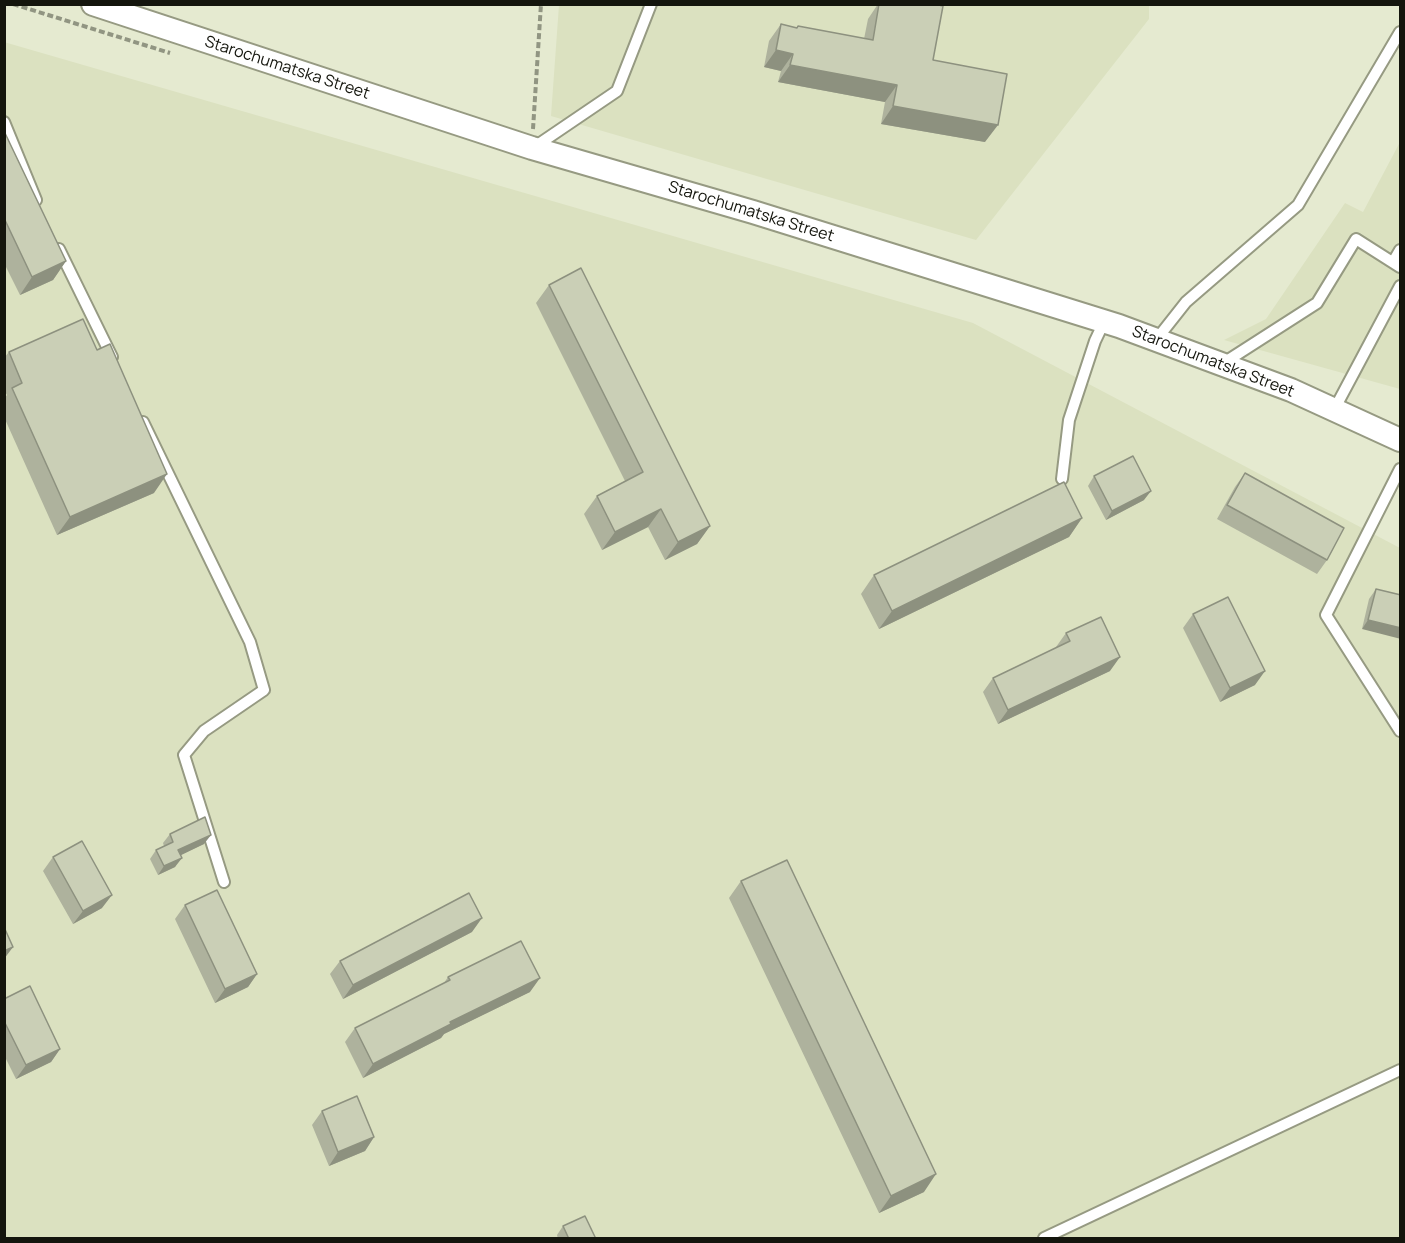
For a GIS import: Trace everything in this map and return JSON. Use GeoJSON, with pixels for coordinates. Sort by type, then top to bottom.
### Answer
{"type":"FeatureCollection","features":[{"type":"Feature","properties":{"kind":"street","name":"Starochumatska Street"},"geometry":{"type":"LineString","coordinates":[[93,4],[532,148],[753,212],[1104,322],[1291,390],[1401,440]]}},
{"type":"Feature","properties":{"kind":"lane"},"geometry":{"type":"LineString","coordinates":[[532,148],[617,90],[651,4]]}},
{"type":"Feature","properties":{"kind":"lane"},"geometry":{"type":"LineString","coordinates":[[1156,340],[1186,302],[1298,205],[1401,32]]}},
{"type":"Feature","properties":{"kind":"lane"},"geometry":{"type":"LineString","coordinates":[[4,122],[41,212]]}},
{"type":"Feature","properties":{"kind":"lane"},"geometry":{"type":"LineString","coordinates":[[1222,365],[1317,303],[1356,239],[1397,264],[1401,250]]}},
{"type":"Feature","properties":{"kind":"lane"},"geometry":{"type":"LineString","coordinates":[[57,244],[114,362]]}},
{"type":"Feature","properties":{"kind":"lane"},"geometry":{"type":"LineString","coordinates":[[1334,410],[1401,286]]}},
{"type":"Feature","properties":{"kind":"lane"},"geometry":{"type":"LineString","coordinates":[[1062,479],[1069,420],[1095,341],[1104,322]]}},
{"type":"Feature","properties":{"kind":"lane"},"geometry":{"type":"LineString","coordinates":[[140,416],[250,642],[264,690],[204,731],[184,755],[224,882]]}},
{"type":"Feature","properties":{"kind":"lane"},"geometry":{"type":"LineString","coordinates":[[1401,469],[1326,615],[1401,731]]}},
{"type":"Feature","properties":{"kind":"lane"},"geometry":{"type":"LineString","coordinates":[[1044,1239],[1401,1070]]}},
{"type":"Feature","properties":{"kind":"path"},"geometry":{"type":"LineString","coordinates":[[532,148],[541,4]]}},
{"type":"Feature","properties":{"kind":"shaded area"},"geometry":{"type":"Polygon","coordinates":[[[559,5],[1149,5],[1149,19],[976,240],[551,116],[559,5]]]}},
{"type":"Feature","properties":{"kind":"shaded area"},"geometry":{"type":"Polygon","coordinates":[[[4,42],[973,323],[1400,548],[1400,1238],[5,1238],[4,42]]]}},
{"type":"Feature","properties":{"kind":"shaded area"},"geometry":{"type":"Polygon","coordinates":[[[1400,142],[1400,389],[1224,340],[1266,319],[1345,203],[1363,212],[1400,142]]]}},
{"type":"Feature","properties":{"kind":"building"},"geometry":{"type":"Polygon","coordinates":[[[879,4],[943,6],[933,60],[1007,74],[998,125],[893,106],[897,85],[790,65],[793,54],[776,50],[781,24],[873,40],[879,4]]]}},
{"type":"Feature","properties":{"kind":"building"},"geometry":{"type":"Polygon","coordinates":[[[4,131],[66,261],[32,277],[4,218],[4,131]]]}},
{"type":"Feature","properties":{"kind":"building"},"geometry":{"type":"Polygon","coordinates":[[[581,268],[710,526],[678,542],[661,509],[615,532],[597,496],[643,472],[549,285],[581,268]]]}},
{"type":"Feature","properties":{"kind":"building"},"geometry":{"type":"Polygon","coordinates":[[[83,319],[97,350],[110,344],[167,474],[70,517],[12,388],[22,383],[9,352],[83,319]]]}},
{"type":"Feature","properties":{"kind":"building"},"geometry":{"type":"Polygon","coordinates":[[[1133,456],[1151,491],[1112,511],[1094,476],[1133,456]]]}},
{"type":"Feature","properties":{"kind":"building"},"geometry":{"type":"Polygon","coordinates":[[[1245,473],[1344,528],[1327,560],[1227,505],[1245,473]]]}},
{"type":"Feature","properties":{"kind":"building"},"geometry":{"type":"Polygon","coordinates":[[[1064,482],[1082,518],[892,611],[874,575],[1064,482]]]}},
{"type":"Feature","properties":{"kind":"building"},"geometry":{"type":"Polygon","coordinates":[[[1376,589],[1401,595],[1401,628],[1368,620],[1376,589]]]}},
{"type":"Feature","properties":{"kind":"building"},"geometry":{"type":"Polygon","coordinates":[[[1228,597],[1265,671],[1230,688],[1193,614],[1228,597]]]}},
{"type":"Feature","properties":{"kind":"building"},"geometry":{"type":"Polygon","coordinates":[[[1101,617],[1120,657],[1008,710],[993,678],[1070,641],[1066,633],[1101,617]]]}},
{"type":"Feature","properties":{"kind":"building"},"geometry":{"type":"Polygon","coordinates":[[[205,817],[211,835],[178,850],[182,858],[164,866],[156,850],[173,842],[170,834],[205,817]]]}},
{"type":"Feature","properties":{"kind":"building"},"geometry":{"type":"Polygon","coordinates":[[[82,841],[112,895],[83,911],[53,857],[82,841]]]}},
{"type":"Feature","properties":{"kind":"building"},"geometry":{"type":"Polygon","coordinates":[[[787,860],[936,1174],[891,1196],[741,881],[787,860]]]}},
{"type":"Feature","properties":{"kind":"building"},"geometry":{"type":"Polygon","coordinates":[[[217,890],[257,974],[225,989],[185,905],[217,890]]]}},
{"type":"Feature","properties":{"kind":"building"},"geometry":{"type":"Polygon","coordinates":[[[469,893],[482,918],[353,985],[340,961],[469,893]]]}},
{"type":"Feature","properties":{"kind":"building"},"geometry":{"type":"Polygon","coordinates":[[[4,927],[13,947],[4,951],[4,927]]]}},
{"type":"Feature","properties":{"kind":"building"},"geometry":{"type":"Polygon","coordinates":[[[521,941],[540,978],[450,1022],[451,1024],[373,1064],[355,1028],[450,980],[448,977],[521,941]]]}},
{"type":"Feature","properties":{"kind":"building"},"geometry":{"type":"Polygon","coordinates":[[[30,986],[60,1049],[26,1065],[4,1021],[4,999],[30,986]]]}},
{"type":"Feature","properties":{"kind":"building"},"geometry":{"type":"Polygon","coordinates":[[[357,1096],[374,1137],[338,1152],[322,1111],[357,1096]]]}},
{"type":"Feature","properties":{"kind":"building"},"geometry":{"type":"Polygon","coordinates":[[[585,1216],[596,1239],[569,1239],[563,1226],[585,1216]]]}}]}
